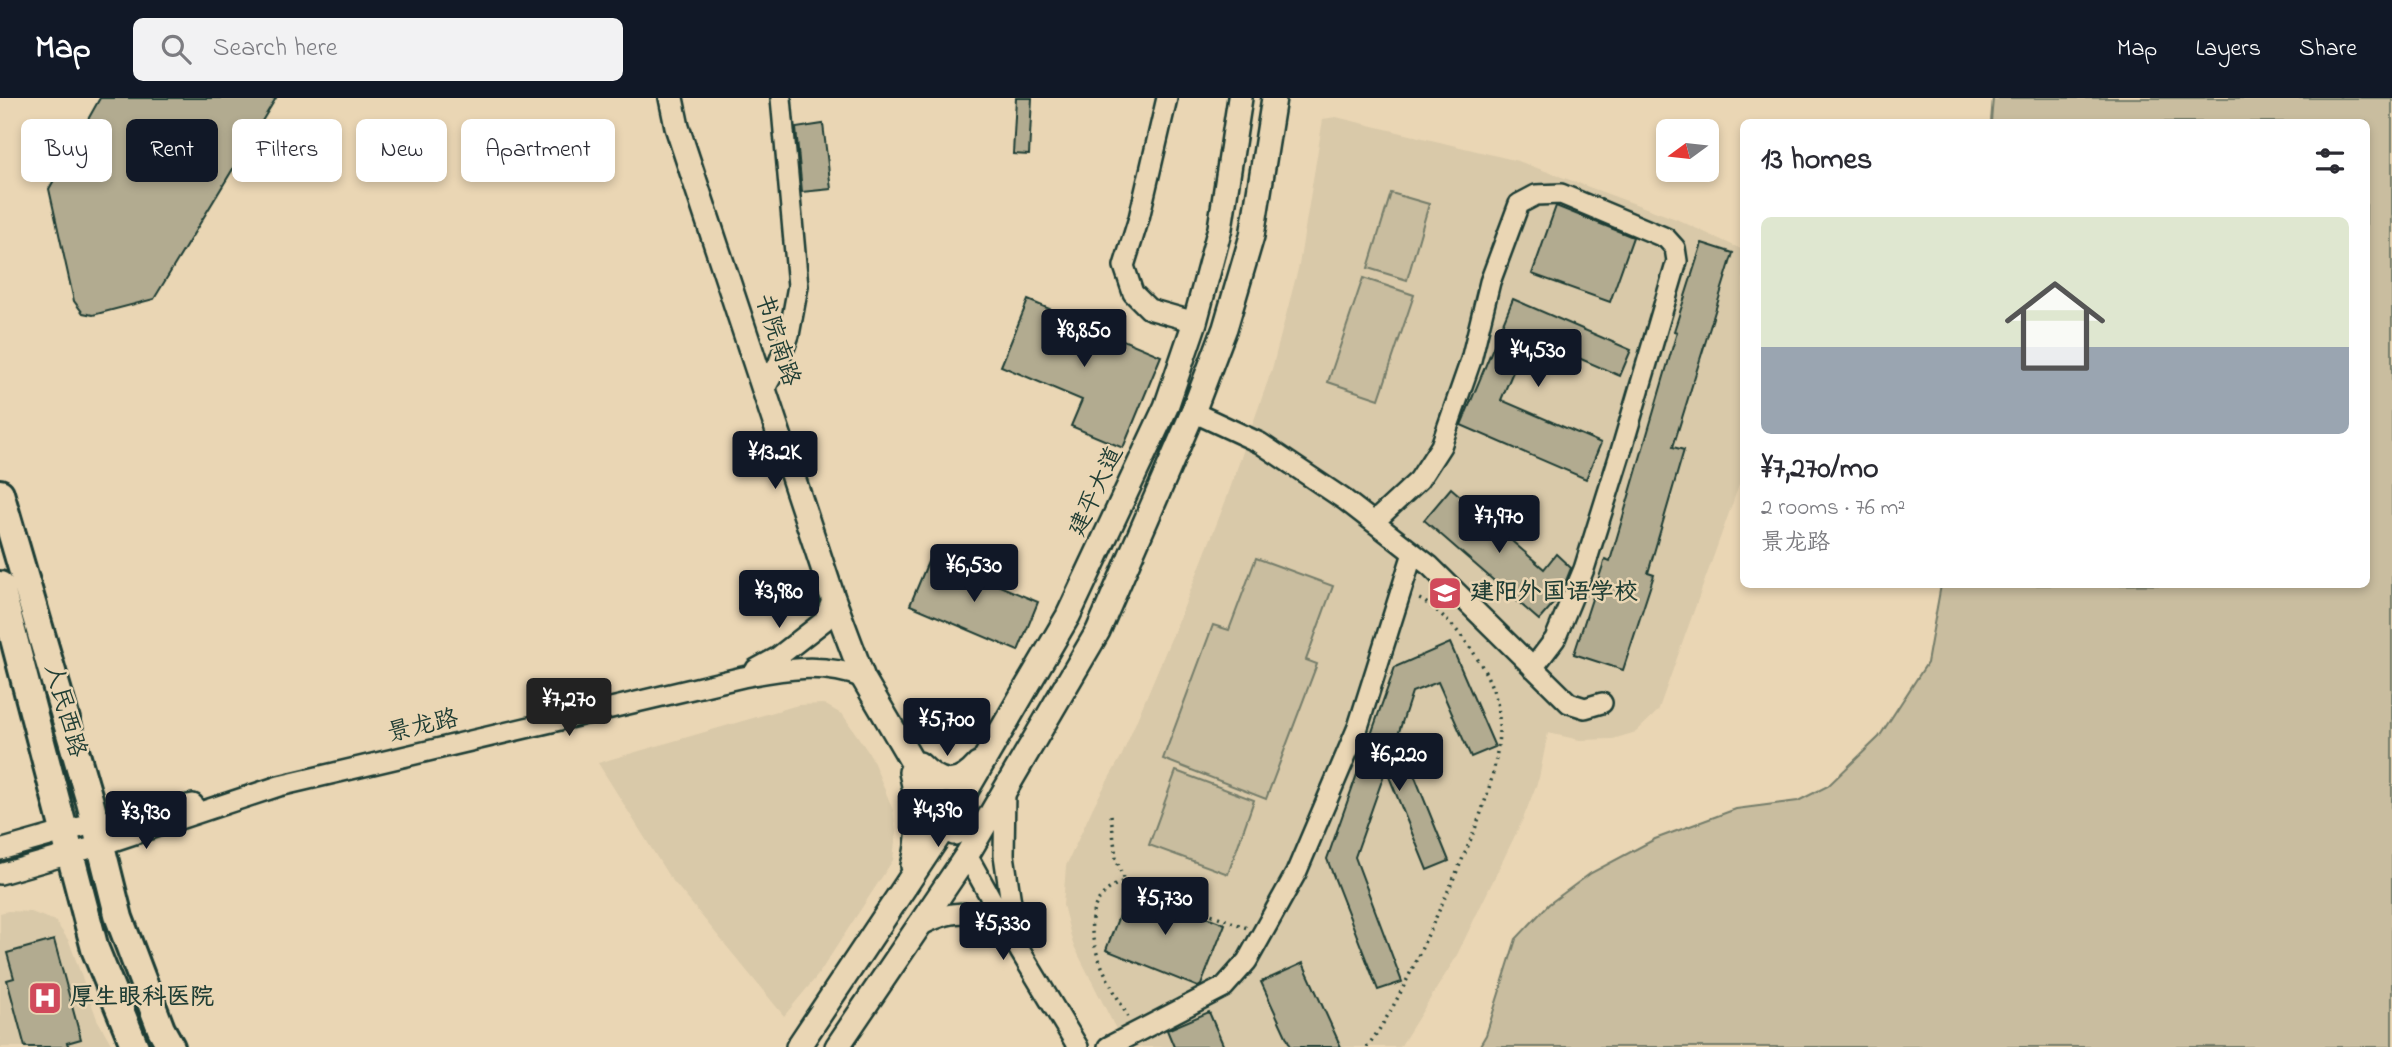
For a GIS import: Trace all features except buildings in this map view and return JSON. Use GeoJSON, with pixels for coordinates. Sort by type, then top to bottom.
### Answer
{"type":"FeatureCollection","features":[{"type":"Feature","properties":{"kind":"highway","name":"人民西路"},"geometry":{"type":"LineString","coordinates":[[0,493],[98,834],[119,918],[161,1029],[171,1047]]}},
{"type":"Feature","properties":{"kind":"highway","name":"人民西路"},"geometry":{"type":"LineString","coordinates":[[0,585],[95,949],[135,1047]]}},
{"type":"Feature","properties":{"kind":"main road","name":"书院南路"},"geometry":{"type":"LineString","coordinates":[[669,98],[833,598],[863,678],[967,855]]}},
{"type":"Feature","properties":{"kind":"main road","name":"建平大道"},"geometry":{"type":"LineString","coordinates":[[798,1047],[948,822],[1068,616],[1166,407],[1195,323],[1220,228],[1240,98]]}},
{"type":"Feature","properties":{"kind":"main road"},"geometry":{"type":"LineString","coordinates":[[837,1047],[967,855],[1098,631],[1193,412],[1225,328],[1252,236],[1274,98]]}},
{"type":"Feature","properties":{"kind":"main road"},"geometry":{"type":"LineString","coordinates":[[907,752],[922,767],[945,781],[963,779],[987,755]]}},
{"type":"Feature","properties":{"kind":"main road"},"geometry":{"type":"LineString","coordinates":[[907,752],[917,796],[919,826],[918,843],[908,881]]}},
{"type":"Feature","properties":{"kind":"street"},"geometry":{"type":"LineString","coordinates":[[764,390],[778,365],[789,335],[798,286],[781,98]]}},
{"type":"Feature","properties":{"kind":"street"},"geometry":{"type":"LineString","coordinates":[[1167,98],[1142,205],[1124,266],[1133,293],[1149,309],[1195,323]]}},
{"type":"Feature","properties":{"kind":"street"},"geometry":{"type":"LineString","coordinates":[[1374,522],[1419,480],[1441,446],[1471,360],[1490,282],[1519,204],[1536,195],[1561,194],[1666,238],[1675,248],[1677,261],[1622,448],[1584,569],[1555,639],[1533,668]]}},
{"type":"Feature","properties":{"kind":"street"},"geometry":{"type":"LineString","coordinates":[[1193,412],[1259,443],[1326,485],[1374,522],[1430,566],[1569,703],[1585,708],[1602,703]]}},
{"type":"Feature","properties":{"kind":"street"},"geometry":{"type":"LineString","coordinates":[[1108,1047],[1224,987],[1247,961],[1296,873],[1358,727],[1413,553]]}},
{"type":"Feature","properties":{"kind":"street"},"geometry":{"type":"LineString","coordinates":[[743,677],[778,657],[824,621],[833,598]]}},
{"type":"Feature","properties":{"kind":"street","name":"景龙路"},"geometry":{"type":"LineString","coordinates":[[69,843],[279,786],[743,677],[784,669],[820,669],[844,670],[863,678]]}},
{"type":"Feature","properties":{"kind":"street"},"geometry":{"type":"LineString","coordinates":[[1005,789],[1005,874],[1020,951]]}},
{"type":"Feature","properties":{"kind":"street"},"geometry":{"type":"LineString","coordinates":[[0,850],[69,843]]}},
{"type":"Feature","properties":{"kind":"street"},"geometry":{"type":"LineString","coordinates":[[0,874],[69,843]]}},
{"type":"Feature","properties":{"kind":"street"},"geometry":{"type":"LineString","coordinates":[[967,855],[1020,951],[1078,1047]]}},
{"type":"Feature","properties":{"kind":"street"},"geometry":{"type":"LineString","coordinates":[[918,927],[939,916],[959,911],[972,913],[1001,932],[1020,951]]}},
{"type":"Feature","properties":{"kind":"path"},"geometry":{"type":"LineString","coordinates":[[1367,1047],[1408,978],[1468,844],[1488,790],[1495,760],[1499,718],[1497,699],[1485,672],[1466,643],[1428,602],[1402,593]]}},
{"type":"Feature","properties":{"kind":"path"},"geometry":{"type":"LineString","coordinates":[[1111,815],[1116,858],[1124,881]]}},
{"type":"Feature","properties":{"kind":"path"},"geometry":{"type":"LineString","coordinates":[[1136,1033],[1103,970],[1090,929],[1095,909],[1104,894],[1114,885],[1124,881],[1262,934]]}},
{"type":"Feature","properties":{"kind":"shaded area"},"geometry":{"type":"Polygon","coordinates":[[[1993,98],[2392,98],[2392,1047],[1479,1047],[1486,1035],[1516,939],[1549,904],[1591,873],[1655,839],[1736,809],[1798,801],[1828,786],[1879,737],[1927,663],[1940,588],[2370,588],[2370,119],[1991,119],[1993,98]]]}},
{"type":"Feature","properties":{"kind":"shaded area","name":"建阳外国语学校"},"geometry":{"type":"Polygon","coordinates":[[[1336,117],[1518,161],[1676,219],[1740,249],[1740,482],[1658,711],[1636,732],[1613,739],[1580,740],[1548,733],[1539,778],[1523,819],[1455,959],[1400,1047],[1125,1047],[1073,944],[1063,905],[1066,866],[1094,805],[1122,755],[1178,622],[1226,500],[1272,369],[1299,265],[1323,119],[1336,117]]]}},
{"type":"Feature","properties":{"kind":"shaded area"},"geometry":{"type":"Polygon","coordinates":[[[1391,193],[1429,204],[1407,280],[1368,268],[1391,193]]]}},
{"type":"Feature","properties":{"kind":"shaded area"},"geometry":{"type":"Polygon","coordinates":[[[1363,278],[1414,295],[1379,399],[1328,382],[1363,278]]]}},
{"type":"Feature","properties":{"kind":"shaded area"},"geometry":{"type":"Polygon","coordinates":[[[1256,558],[1333,586],[1306,660],[1317,664],[1266,799],[1163,759],[1213,625],[1229,630],[1256,558]]]}},
{"type":"Feature","properties":{"kind":"shaded area"},"geometry":{"type":"Polygon","coordinates":[[[824,704],[843,715],[871,756],[893,810],[896,832],[893,860],[818,975],[784,1016],[668,875],[598,763],[798,705],[824,704]]]}},
{"type":"Feature","properties":{"kind":"shaded area"},"geometry":{"type":"Polygon","coordinates":[[[1176,771],[1254,800],[1228,874],[1149,845],[1176,771]]]}},
{"type":"Feature","properties":{"kind":"shaded area","name":"厚生眼科医院"},"geometry":{"type":"Polygon","coordinates":[[[31,912],[55,921],[69,941],[97,1019],[113,1047],[0,1047],[0,913],[31,912]]]}},
{"type":"Feature","properties":{"kind":"place","name":"建阳外国语学校"},"geometry":{"type":"Point","coordinates":[1445,593]}},
{"type":"Feature","properties":{"kind":"place","name":"厚生眼科医院"},"geometry":{"type":"Point","coordinates":[45,998]}}]}
